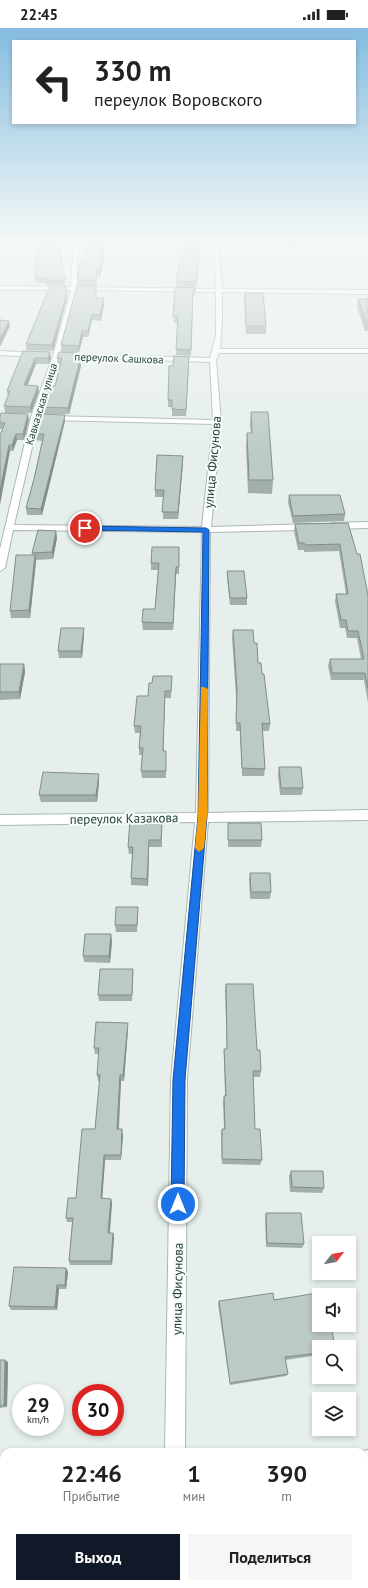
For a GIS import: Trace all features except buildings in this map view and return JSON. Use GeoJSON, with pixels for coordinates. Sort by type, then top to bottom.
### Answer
{"type":"FeatureCollection","features":[{"type":"Feature","properties":{"kind":"street","name":"Кавказская улица"},"geometry":{"type":"LineString","coordinates":[[0,568],[31,417],[56,356],[67,313]]}},
{"type":"Feature","properties":{"kind":"street","name":"улица Фисунова"},"geometry":{"type":"LineString","coordinates":[[175,1448],[179,1080],[202,816],[206,530],[217,422],[216,356],[218,313]]}},
{"type":"Feature","properties":{"kind":"street","name":"переулок Сашкова"},"geometry":{"type":"LineString","coordinates":[[0,353],[56,356],[216,356],[368,351]]}},
{"type":"Feature","properties":{"kind":"street"},"geometry":{"type":"LineString","coordinates":[[31,417],[217,422]]}},
{"type":"Feature","properties":{"kind":"street"},"geometry":{"type":"LineString","coordinates":[[9,527],[206,530],[368,526]]}},
{"type":"Feature","properties":{"kind":"street","name":"переулок Казакова"},"geometry":{"type":"LineString","coordinates":[[0,820],[202,816],[368,815]]}},
{"type":"Feature","properties":{"kind":"slow traffic"},"geometry":{"type":"LineString","coordinates":[[199,848],[202,816],[204,689]]}},
{"type":"Feature","properties":{"kind":"route"},"geometry":{"type":"LineString","coordinates":[[85,528],[206,530],[202,816],[179,1080],[178,1204]]}}]}
